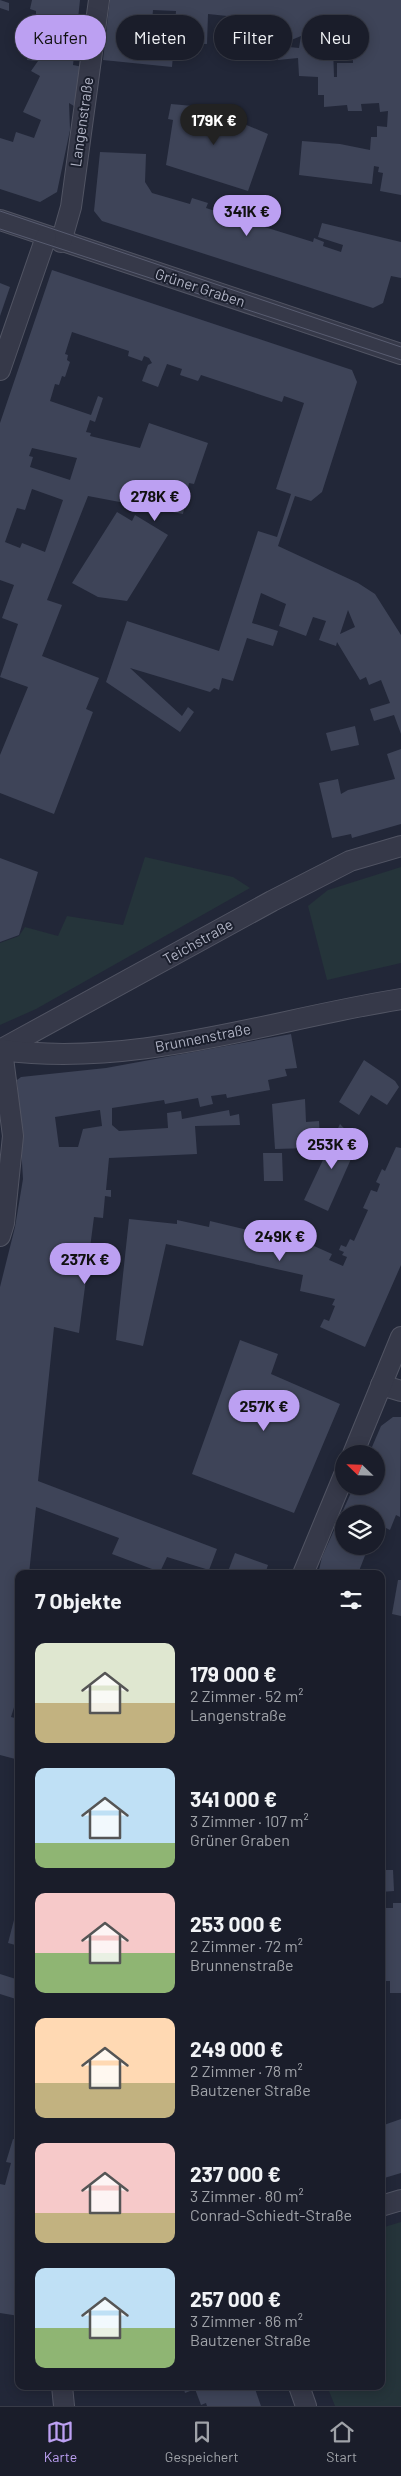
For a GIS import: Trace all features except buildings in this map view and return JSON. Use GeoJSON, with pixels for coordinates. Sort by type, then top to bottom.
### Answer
{"type":"FeatureCollection","features":[{"type":"Feature","properties":{"kind":"street","name":"Langenstraße"},"geometry":{"type":"LineString","coordinates":[[0,370],[54,240],[71,207],[99,0]]}},
{"type":"Feature","properties":{"kind":"street","name":"Grüner Graben"},"geometry":{"type":"LineString","coordinates":[[0,220],[54,240],[401,354]]}},
{"type":"Feature","properties":{"kind":"street","name":"Teichstraße"},"geometry":{"type":"LineString","coordinates":[[1,1050],[272,901],[350,862],[401,846]]}},
{"type":"Feature","properties":{"kind":"street","name":"Brunnenstraße"},"geometry":{"type":"LineString","coordinates":[[1,1050],[38,1055],[157,1048],[401,999]]}},
{"type":"Feature","properties":{"kind":"street"},"geometry":{"type":"LineString","coordinates":[[0,1236],[4,1223],[13,1136],[1,1050]]}},
{"type":"Feature","properties":{"kind":"street"},"geometry":{"type":"LineString","coordinates":[[356,1445],[401,1337]]}},
{"type":"Feature","properties":{"kind":"street"},"geometry":{"type":"LineString","coordinates":[[381,1384],[401,1391]]}},
{"type":"Feature","properties":{"kind":"street"},"geometry":{"type":"LineString","coordinates":[[305,1570],[336,1495]]}},
{"type":"Feature","properties":{"kind":"street"},"geometry":{"type":"LineString","coordinates":[[385,2205],[401,2200]]}},
{"type":"Feature","properties":{"kind":"street"},"geometry":{"type":"LineString","coordinates":[[62,2390],[64,2406]]}},
{"type":"Feature","properties":{"kind":"street"},"geometry":{"type":"LineString","coordinates":[[300,2390],[306,2406]]}},
{"type":"Feature","properties":{"kind":"shaded area"},"geometry":{"type":"Polygon","coordinates":[[[145,857],[233,877],[250,888],[36,1009],[0,1025],[0,943],[19,936],[25,927],[58,936],[67,916],[123,925],[145,857]]]}},
{"type":"Feature","properties":{"kind":"shaded area"},"geometry":{"type":"Polygon","coordinates":[[[401,867],[401,963],[327,980],[308,906],[328,890],[401,867]]]}},
{"type":"Feature","properties":{"kind":"shaded area"},"geometry":{"type":"Polygon","coordinates":[[[401,2222],[401,2406],[335,2406],[329,2390],[385,2390],[385,2227],[401,2222]]]}},
{"type":"Feature","properties":{"kind":"tram line"},"geometry":{"type":"LineString","coordinates":[[0,211],[401,347]]}},
{"type":"Feature","properties":{"kind":"tram line"},"geometry":{"type":"LineString","coordinates":[[0,229],[401,360]]}}]}
